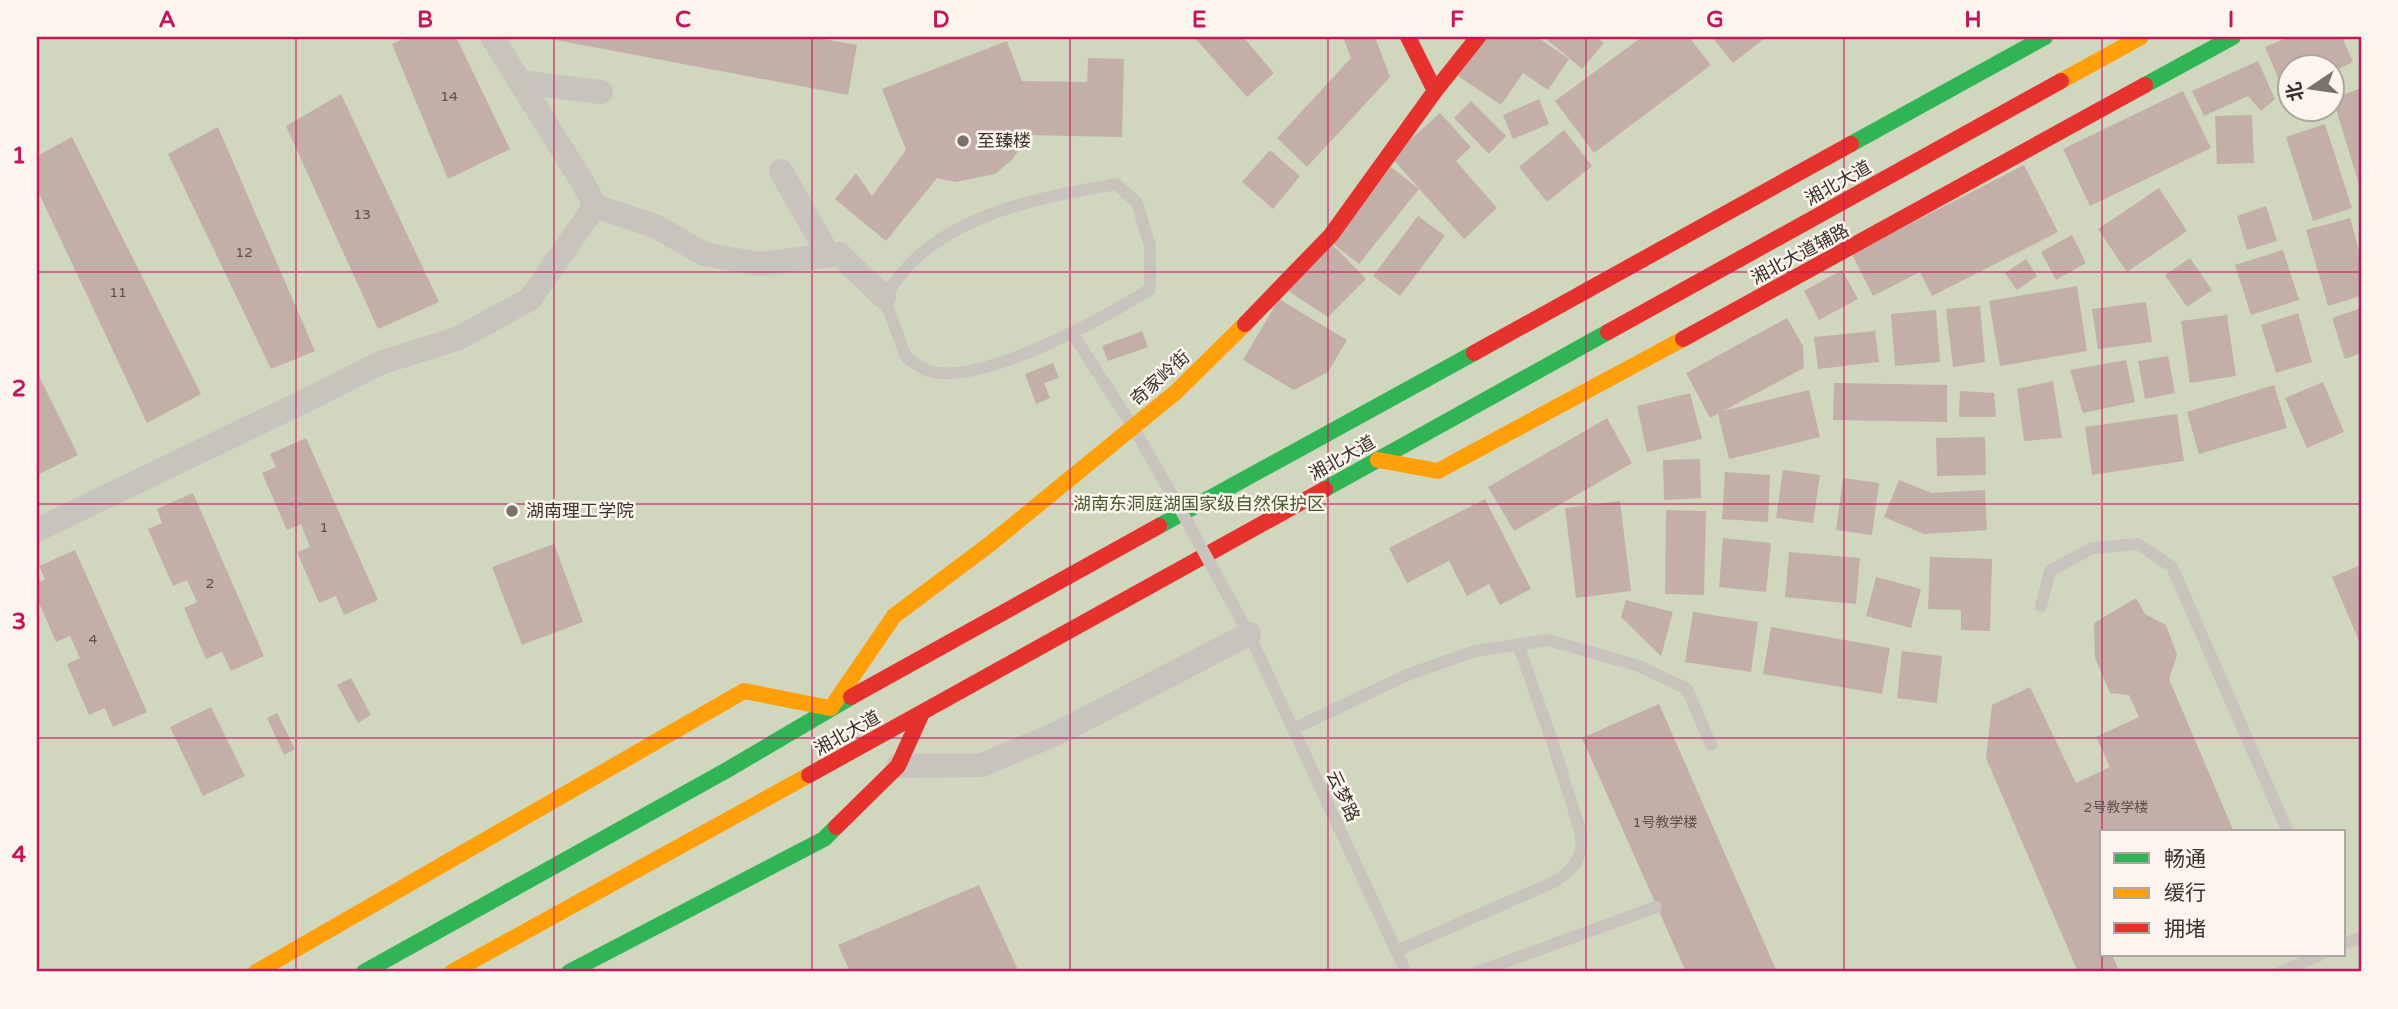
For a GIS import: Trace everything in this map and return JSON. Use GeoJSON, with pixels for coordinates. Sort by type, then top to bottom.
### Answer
{"type":"FeatureCollection","features":[{"type":"Feature","properties":{"kind":"main road"},"geometry":{"type":"LineString","coordinates":[[1408,37],[1435,91]]}},
{"type":"Feature","properties":{"kind":"main road","name":"奇家岭街"},"geometry":{"type":"LineString","coordinates":[[830,708],[894,616],[990,544],[1176,392],[1331,235],[1435,91],[1478,37]]}},
{"type":"Feature","properties":{"kind":"main road","name":"湘北大道"},"geometry":{"type":"LineString","coordinates":[[364,972],[727,770],[830,708],[2045,37]]}},
{"type":"Feature","properties":{"kind":"main road","name":"湘北大道"},"geometry":{"type":"LineString","coordinates":[[452,972],[2141,37]]}},
{"type":"Feature","properties":{"kind":"main road","name":"湘北大道辅路"},"geometry":{"type":"LineString","coordinates":[[1378,460],[1438,471],[2233,37]]}},
{"type":"Feature","properties":{"kind":"main road"},"geometry":{"type":"LineString","coordinates":[[256,972],[744,691],[830,708]]}},
{"type":"Feature","properties":{"kind":"main road"},"geometry":{"type":"LineString","coordinates":[[569,972],[824,839],[898,766],[922,713]]}},
{"type":"Feature","properties":{"kind":"main road"},"geometry":{"type":"LineString","coordinates":[[873,769],[898,766]]}},
{"type":"Feature","properties":{"kind":"main road"},"geometry":{"type":"LineString","coordinates":[[806,777],[848,772]]}},
{"type":"Feature","properties":{"kind":"street"},"geometry":{"type":"LineString","coordinates":[[492,37],[595,206],[654,226],[704,254],[759,264],[839,254],[884,297]]}},
{"type":"Feature","properties":{"kind":"street"},"geometry":{"type":"LineString","coordinates":[[520,82],[601,92]]}},
{"type":"Feature","properties":{"kind":"street"},"geometry":{"type":"LineString","coordinates":[[781,171],[829,256]]}},
{"type":"Feature","properties":{"kind":"street"},"geometry":{"type":"LineString","coordinates":[[37,530],[315,397],[380,362],[459,338],[530,299],[595,206]]}},
{"type":"Feature","properties":{"kind":"street"},"geometry":{"type":"LineString","coordinates":[[898,766],[982,765],[1058,733],[1249,634]]}},
{"type":"Feature","properties":{"kind":"lane"},"geometry":{"type":"LineString","coordinates":[[1116,184],[1137,204],[1150,246],[1150,289],[1118,310],[1072,334],[967,372],[930,371],[906,358],[884,297],[914,260],[953,232],[1025,202],[1116,184]]}},
{"type":"Feature","properties":{"kind":"lane","name":"云梦路"},"geometry":{"type":"LineString","coordinates":[[1072,334],[1133,427],[1249,634],[1406,972]]}},
{"type":"Feature","properties":{"kind":"lane"},"geometry":{"type":"LineString","coordinates":[[2041,606],[2050,571],[2092,548],[2138,544],[2172,567],[2287,830]]}},
{"type":"Feature","properties":{"kind":"lane"},"geometry":{"type":"LineString","coordinates":[[1293,729],[1407,676],[1475,651],[1548,640],[1639,666],[1687,689],[1711,745]]}},
{"type":"Feature","properties":{"kind":"lane"},"geometry":{"type":"LineString","coordinates":[[1396,951],[1554,882],[1569,873],[1580,858],[1580,830],[1518,644]]}},
{"type":"Feature","properties":{"kind":"lane"},"geometry":{"type":"LineString","coordinates":[[1478,972],[1657,906]]}},
{"type":"Feature","properties":{"kind":"lane"},"geometry":{"type":"LineString","coordinates":[[2281,972],[2318,956]]}},
{"type":"Feature","properties":{"kind":"green space","name":"湖南东洞庭湖国家级自然保护区"},"geometry":{"type":"Polygon","coordinates":[[[37,37],[2361,37],[2361,972],[37,972],[37,37]]]}},
{"type":"Feature","properties":{"kind":"building"},"geometry":{"type":"Polygon","coordinates":[[[407,37],[456,37],[510,149],[448,179],[392,44],[407,37]]]}},
{"type":"Feature","properties":{"kind":"building"},"geometry":{"type":"Polygon","coordinates":[[[540,37],[812,37],[857,45],[848,95],[540,37]]]}},
{"type":"Feature","properties":{"kind":"building"},"geometry":{"type":"Polygon","coordinates":[[[1194,37],[1243,37],[1274,73],[1247,97],[1194,37]]]}},
{"type":"Feature","properties":{"kind":"building"},"geometry":{"type":"Polygon","coordinates":[[[1343,37],[1375,37],[1390,77],[1307,167],[1277,138],[1351,58],[1343,37]]]}},
{"type":"Feature","properties":{"kind":"building"},"geometry":{"type":"Polygon","coordinates":[[[1485,37],[1537,37],[1569,59],[1548,90],[1523,73],[1501,105],[1458,76],[1485,37]]]}},
{"type":"Feature","properties":{"kind":"building"},"geometry":{"type":"Polygon","coordinates":[[[1544,37],[1596,37],[1604,43],[1582,69],[1544,37]]]}},
{"type":"Feature","properties":{"kind":"building"},"geometry":{"type":"Polygon","coordinates":[[[1642,37],[1689,37],[1711,65],[1594,153],[1555,101],[1642,37]]]}},
{"type":"Feature","properties":{"kind":"building"},"geometry":{"type":"Polygon","coordinates":[[[1714,37],[1766,37],[1733,63],[1714,37]]]}},
{"type":"Feature","properties":{"kind":"building"},"geometry":{"type":"Polygon","coordinates":[[[2289,37],[2342,37],[2353,62],[2346,65],[2346,52],[2276,52],[2276,73],[2265,47],[2289,37]]]}},
{"type":"Feature","properties":{"kind":"building","name":"至臻楼"},"geometry":{"type":"Polygon","coordinates":[[[1007,41],[1022,81],[1087,82],[1088,58],[1124,59],[1122,137],[1025,135],[1012,160],[995,174],[955,182],[937,178],[886,241],[835,199],[856,173],[872,196],[906,150],[882,89],[1007,41]]]}},
{"type":"Feature","properties":{"kind":"building"},"geometry":{"type":"Polygon","coordinates":[[[2258,61],[2275,99],[2261,111],[2248,96],[2204,116],[2192,91],[2258,61]]]}},
{"type":"Feature","properties":{"kind":"building"},"geometry":{"type":"Polygon","coordinates":[[[2361,88],[2361,191],[2340,122],[2346,122],[2346,94],[2361,88]]]}},
{"type":"Feature","properties":{"kind":"building"},"geometry":{"type":"Polygon","coordinates":[[[2183,91],[2211,148],[2090,206],[2063,149],[2183,91]]]}},
{"type":"Feature","properties":{"kind":"building"},"geometry":{"type":"Polygon","coordinates":[[[341,94],[439,302],[378,329],[286,126],[341,94]]]}},
{"type":"Feature","properties":{"kind":"building"},"geometry":{"type":"Polygon","coordinates":[[[1539,99],[1549,124],[1513,139],[1503,115],[1539,99]]]}},
{"type":"Feature","properties":{"kind":"building"},"geometry":{"type":"Polygon","coordinates":[[[1471,101],[1506,136],[1489,154],[1454,118],[1471,101]]]}},
{"type":"Feature","properties":{"kind":"building"},"geometry":{"type":"Polygon","coordinates":[[[1440,113],[1471,147],[1456,161],[1497,208],[1464,239],[1391,157],[1440,113]]]}},
{"type":"Feature","properties":{"kind":"building"},"geometry":{"type":"Polygon","coordinates":[[[2252,115],[2254,163],[2217,164],[2215,116],[2252,115]]]}},
{"type":"Feature","properties":{"kind":"building"},"geometry":{"type":"Polygon","coordinates":[[[2325,124],[2352,208],[2313,221],[2286,137],[2325,124]]]}},
{"type":"Feature","properties":{"kind":"building"},"geometry":{"type":"Polygon","coordinates":[[[218,127],[315,351],[271,369],[168,154],[218,127]]]}},
{"type":"Feature","properties":{"kind":"building"},"geometry":{"type":"Polygon","coordinates":[[[1564,130],[1592,166],[1547,202],[1519,167],[1564,130]]]}},
{"type":"Feature","properties":{"kind":"building"},"geometry":{"type":"Polygon","coordinates":[[[72,137],[201,394],[147,423],[37,189],[37,156],[72,137]]]}},
{"type":"Feature","properties":{"kind":"building"},"geometry":{"type":"Polygon","coordinates":[[[1270,150],[1300,176],[1273,209],[1242,182],[1270,150]]]}},
{"type":"Feature","properties":{"kind":"building"},"geometry":{"type":"Polygon","coordinates":[[[2024,165],[2058,232],[1932,296],[1920,272],[1873,296],[1852,254],[2024,165]]]}},
{"type":"Feature","properties":{"kind":"building"},"geometry":{"type":"Polygon","coordinates":[[[1391,167],[1419,189],[1359,264],[1332,243],[1391,167]]]}},
{"type":"Feature","properties":{"kind":"building"},"geometry":{"type":"Polygon","coordinates":[[[2159,188],[2187,231],[2127,272],[2098,229],[2159,188]]]}},
{"type":"Feature","properties":{"kind":"building"},"geometry":{"type":"Polygon","coordinates":[[[2266,206],[2277,241],[2247,250],[2237,216],[2266,206]]]}},
{"type":"Feature","properties":{"kind":"building"},"geometry":{"type":"Polygon","coordinates":[[[1418,216],[1445,236],[1400,296],[1373,276],[1418,216]]]}},
{"type":"Feature","properties":{"kind":"building"},"geometry":{"type":"Polygon","coordinates":[[[2350,218],[2361,258],[2361,296],[2328,306],[2306,230],[2350,218]]]}},
{"type":"Feature","properties":{"kind":"building"},"geometry":{"type":"Polygon","coordinates":[[[2072,235],[2086,263],[2056,280],[2041,252],[2072,235]]]}},
{"type":"Feature","properties":{"kind":"building"},"geometry":{"type":"Polygon","coordinates":[[[1329,241],[1366,279],[1328,317],[1282,287],[1329,241]]]}},
{"type":"Feature","properties":{"kind":"building"},"geometry":{"type":"Polygon","coordinates":[[[2283,250],[2299,300],[2251,315],[2235,265],[2283,250]]]}},
{"type":"Feature","properties":{"kind":"building"},"geometry":{"type":"Polygon","coordinates":[[[2190,258],[2212,290],[2187,307],[2165,275],[2190,258]]]}},
{"type":"Feature","properties":{"kind":"building"},"geometry":{"type":"Polygon","coordinates":[[[2026,259],[2037,276],[2017,290],[2005,273],[2026,259]]]}},
{"type":"Feature","properties":{"kind":"building"},"geometry":{"type":"Polygon","coordinates":[[[1842,270],[1858,299],[1819,320],[1804,291],[1842,270]]]}},
{"type":"Feature","properties":{"kind":"building"},"geometry":{"type":"Polygon","coordinates":[[[2077,286],[2087,351],[2000,366],[1989,301],[2077,286]]]}},
{"type":"Feature","properties":{"kind":"building"},"geometry":{"type":"Polygon","coordinates":[[[1279,299],[1347,340],[1328,372],[1294,390],[1243,360],[1279,299]]]}},
{"type":"Feature","properties":{"kind":"building"},"geometry":{"type":"Polygon","coordinates":[[[2146,302],[2152,342],[2098,349],[2092,309],[2146,302]]]}},
{"type":"Feature","properties":{"kind":"building"},"geometry":{"type":"Polygon","coordinates":[[[1980,306],[1985,362],[1953,367],[1946,309],[1980,306]]]}},
{"type":"Feature","properties":{"kind":"building"},"geometry":{"type":"Polygon","coordinates":[[[2361,308],[2361,353],[2345,359],[2332,318],[2361,308]]]}},
{"type":"Feature","properties":{"kind":"building"},"geometry":{"type":"Polygon","coordinates":[[[1936,310],[1940,362],[1895,366],[1891,314],[1936,310]]]}},
{"type":"Feature","properties":{"kind":"building"},"geometry":{"type":"Polygon","coordinates":[[[2298,313],[2312,362],[2276,373],[2261,325],[2298,313]]]}},
{"type":"Feature","properties":{"kind":"building"},"geometry":{"type":"Polygon","coordinates":[[[2227,315],[2236,376],[2190,383],[2181,321],[2227,315]]]}},
{"type":"Feature","properties":{"kind":"building"},"geometry":{"type":"Polygon","coordinates":[[[1787,318],[1803,346],[1804,368],[1723,411],[1809,390],[1820,437],[1729,459],[1718,414],[1710,418],[1686,373],[1787,318]]]}},
{"type":"Feature","properties":{"kind":"building"},"geometry":{"type":"Polygon","coordinates":[[[1142,331],[1148,347],[1108,361],[1102,346],[1142,331]]]}},
{"type":"Feature","properties":{"kind":"building"},"geometry":{"type":"Polygon","coordinates":[[[1875,331],[1879,362],[1818,369],[1814,337],[1875,331]]]}},
{"type":"Feature","properties":{"kind":"building"},"geometry":{"type":"Polygon","coordinates":[[[2168,356],[2175,393],[2145,399],[2138,361],[2168,356]]]}},
{"type":"Feature","properties":{"kind":"building"},"geometry":{"type":"Polygon","coordinates":[[[2126,360],[2135,402],[2083,413],[2070,370],[2126,360]]]}},
{"type":"Feature","properties":{"kind":"building"},"geometry":{"type":"Polygon","coordinates":[[[1053,363],[1059,378],[1044,383],[1050,398],[1036,404],[1025,374],[1053,363]]]}},
{"type":"Feature","properties":{"kind":"building"},"geometry":{"type":"Polygon","coordinates":[[[37,372],[78,455],[37,475],[37,372]]]}},
{"type":"Feature","properties":{"kind":"building"},"geometry":{"type":"Polygon","coordinates":[[[2053,381],[2062,438],[2024,441],[2017,389],[2053,381]]]}},
{"type":"Feature","properties":{"kind":"building"},"geometry":{"type":"Polygon","coordinates":[[[2323,382],[2344,432],[2307,448],[2285,398],[2323,382]]]}},
{"type":"Feature","properties":{"kind":"building"},"geometry":{"type":"Polygon","coordinates":[[[1834,383],[1947,385],[1947,422],[1833,420],[1834,383]]]}},
{"type":"Feature","properties":{"kind":"building"},"geometry":{"type":"Polygon","coordinates":[[[2274,385],[2287,428],[2199,454],[2187,412],[2274,385]]]}},
{"type":"Feature","properties":{"kind":"building"},"geometry":{"type":"Polygon","coordinates":[[[1960,391],[1994,393],[1996,417],[1959,417],[1960,391]]]}},
{"type":"Feature","properties":{"kind":"building"},"geometry":{"type":"Polygon","coordinates":[[[1690,393],[1702,439],[1647,452],[1637,406],[1690,393]]]}},
{"type":"Feature","properties":{"kind":"building"},"geometry":{"type":"Polygon","coordinates":[[[2177,414],[2184,461],[2092,475],[2085,427],[2177,414]]]}},
{"type":"Feature","properties":{"kind":"building"},"geometry":{"type":"Polygon","coordinates":[[[1607,418],[1632,463],[1514,531],[1488,487],[1607,418]]]}},
{"type":"Feature","properties":{"kind":"building"},"geometry":{"type":"Polygon","coordinates":[[[1985,437],[1986,475],[1937,476],[1936,438],[1985,437]]]}},
{"type":"Feature","properties":{"kind":"building"},"geometry":{"type":"Polygon","coordinates":[[[306,438],[378,600],[344,615],[336,596],[319,603],[297,552],[310,547],[301,524],[287,530],[262,473],[276,467],[270,454],[306,438]]]}},
{"type":"Feature","properties":{"kind":"building"},"geometry":{"type":"Polygon","coordinates":[[[1700,459],[1701,498],[1664,500],[1663,460],[1700,459]]]}},
{"type":"Feature","properties":{"kind":"building"},"geometry":{"type":"Polygon","coordinates":[[[1783,470],[1820,475],[1813,523],[1776,518],[1783,470]]]}},
{"type":"Feature","properties":{"kind":"building"},"geometry":{"type":"Polygon","coordinates":[[[1725,472],[1770,475],[1768,522],[1722,519],[1725,472]]]}},
{"type":"Feature","properties":{"kind":"building"},"geometry":{"type":"Polygon","coordinates":[[[1843,478],[1879,483],[1872,535],[1836,530],[1843,478]]]}},
{"type":"Feature","properties":{"kind":"building"},"geometry":{"type":"Polygon","coordinates":[[[1899,480],[1932,493],[1985,490],[1987,530],[1924,534],[1884,517],[1899,480]]]}},
{"type":"Feature","properties":{"kind":"building"},"geometry":{"type":"Polygon","coordinates":[[[193,493],[264,656],[231,671],[222,652],[206,659],[184,608],[197,602],[187,580],[173,586],[148,529],[162,523],[157,509],[193,493]]]}},
{"type":"Feature","properties":{"kind":"building"},"geometry":{"type":"Polygon","coordinates":[[[1485,499],[1531,589],[1500,605],[1489,584],[1467,596],[1449,561],[1407,583],[1389,548],[1485,499]]]}},
{"type":"Feature","properties":{"kind":"building"},"geometry":{"type":"Polygon","coordinates":[[[1620,501],[1631,591],[1576,598],[1565,508],[1620,501]]]}},
{"type":"Feature","properties":{"kind":"building"},"geometry":{"type":"Polygon","coordinates":[[[1666,510],[1706,511],[1704,595],[1665,594],[1666,510]]]}},
{"type":"Feature","properties":{"kind":"building"},"geometry":{"type":"Polygon","coordinates":[[[1723,538],[1771,543],[1766,592],[1719,587],[1723,538]]]}},
{"type":"Feature","properties":{"kind":"building"},"geometry":{"type":"Polygon","coordinates":[[[554,544],[583,622],[522,645],[492,567],[554,544]]]}},
{"type":"Feature","properties":{"kind":"building"},"geometry":{"type":"Polygon","coordinates":[[[75,550],[147,712],[113,727],[105,708],[89,715],[67,664],[80,658],[70,636],[56,642],[37,598],[37,583],[45,579],[39,566],[75,550]]]}},
{"type":"Feature","properties":{"kind":"building"},"geometry":{"type":"Polygon","coordinates":[[[1789,552],[1860,558],[1856,604],[1785,597],[1789,552]]]}},
{"type":"Feature","properties":{"kind":"building"},"geometry":{"type":"Polygon","coordinates":[[[1930,557],[1992,559],[1990,631],[1961,630],[1961,610],[1928,609],[1930,557]]]}},
{"type":"Feature","properties":{"kind":"building"},"geometry":{"type":"Polygon","coordinates":[[[2361,565],[2361,646],[2332,577],[2361,565]]]}},
{"type":"Feature","properties":{"kind":"building"},"geometry":{"type":"Polygon","coordinates":[[[1876,577],[1921,589],[1911,628],[1866,616],[1876,577]]]}},
{"type":"Feature","properties":{"kind":"building"},"geometry":{"type":"Polygon","coordinates":[[[2136,598],[2145,614],[2166,625],[2177,655],[2169,679],[2233,830],[2100,830],[2100,956],[2112,956],[2120,972],[2078,972],[1986,758],[1992,705],[2030,687],[2076,783],[2110,767],[2096,737],[2139,717],[2129,695],[2110,693],[2095,658],[2094,623],[2136,598]]]}},
{"type":"Feature","properties":{"kind":"building"},"geometry":{"type":"Polygon","coordinates":[[[1626,600],[1673,612],[1661,656],[1621,617],[1626,600]]]}},
{"type":"Feature","properties":{"kind":"building"},"geometry":{"type":"Polygon","coordinates":[[[1693,612],[1758,622],[1751,672],[1685,662],[1693,612]]]}},
{"type":"Feature","properties":{"kind":"building"},"geometry":{"type":"Polygon","coordinates":[[[1771,627],[1890,648],[1882,694],[1763,674],[1771,627]]]}},
{"type":"Feature","properties":{"kind":"building"},"geometry":{"type":"Polygon","coordinates":[[[1902,651],[1942,656],[1937,703],[1897,698],[1902,651]]]}},
{"type":"Feature","properties":{"kind":"building"},"geometry":{"type":"Polygon","coordinates":[[[351,678],[371,715],[358,723],[337,685],[351,678]]]}},
{"type":"Feature","properties":{"kind":"building"},"geometry":{"type":"Polygon","coordinates":[[[1659,704],[1777,972],[1686,972],[1582,738],[1659,704]]]}},
{"type":"Feature","properties":{"kind":"building"},"geometry":{"type":"Polygon","coordinates":[[[211,707],[245,776],[203,796],[170,727],[211,707]]]}},
{"type":"Feature","properties":{"kind":"building"},"geometry":{"type":"Polygon","coordinates":[[[277,713],[295,749],[284,755],[267,718],[277,713]]]}},
{"type":"Feature","properties":{"kind":"building"},"geometry":{"type":"Polygon","coordinates":[[[979,885],[1019,972],[850,972],[838,945],[979,885]]]}},
{"type":"Feature","properties":{"kind":"traffic: fast"},"geometry":{"type":"LineString","coordinates":[[1851,144],[2045,37]]}},
{"type":"Feature","properties":{"kind":"traffic: fast"},"geometry":{"type":"LineString","coordinates":[[2145,85],[2233,37]]}},
{"type":"Feature","properties":{"kind":"traffic: fast"},"geometry":{"type":"LineString","coordinates":[[1325,489],[1608,332]]}},
{"type":"Feature","properties":{"kind":"traffic: fast"},"geometry":{"type":"LineString","coordinates":[[1159,526],[1474,353]]}},
{"type":"Feature","properties":{"kind":"traffic: fast"},"geometry":{"type":"LineString","coordinates":[[364,972],[727,770],[851,697]]}},
{"type":"Feature","properties":{"kind":"traffic: fast"},"geometry":{"type":"LineString","coordinates":[[569,972],[824,839],[836,827]]}},
{"type":"Feature","properties":{"kind":"traffic: slow"},"geometry":{"type":"LineString","coordinates":[[2061,81],[2141,37]]}},
{"type":"Feature","properties":{"kind":"traffic: slow"},"geometry":{"type":"LineString","coordinates":[[831,708],[894,616],[990,544],[1176,392],[1245,324]]}},
{"type":"Feature","properties":{"kind":"traffic: slow"},"geometry":{"type":"LineString","coordinates":[[1378,460],[1438,471],[1683,339]]}},
{"type":"Feature","properties":{"kind":"traffic: slow"},"geometry":{"type":"LineString","coordinates":[[256,972],[744,691],[830,708]]}},
{"type":"Feature","properties":{"kind":"traffic: slow"},"geometry":{"type":"LineString","coordinates":[[452,972],[809,775]]}},
{"type":"Feature","properties":{"kind":"traffic: jam"},"geometry":{"type":"LineString","coordinates":[[1408,37],[1435,91]]}},
{"type":"Feature","properties":{"kind":"traffic: jam"},"geometry":{"type":"LineString","coordinates":[[1245,324],[1331,235],[1435,91],[1478,37]]}},
{"type":"Feature","properties":{"kind":"traffic: jam"},"geometry":{"type":"LineString","coordinates":[[1608,332],[2061,81]]}},
{"type":"Feature","properties":{"kind":"traffic: jam"},"geometry":{"type":"LineString","coordinates":[[1683,339],[2145,85]]}},
{"type":"Feature","properties":{"kind":"traffic: jam"},"geometry":{"type":"LineString","coordinates":[[1474,353],[1851,144]]}},
{"type":"Feature","properties":{"kind":"traffic: jam"},"geometry":{"type":"LineString","coordinates":[[809,775],[1325,489]]}},
{"type":"Feature","properties":{"kind":"traffic: jam"},"geometry":{"type":"LineString","coordinates":[[851,697],[1159,526]]}},
{"type":"Feature","properties":{"kind":"traffic: jam"},"geometry":{"type":"LineString","coordinates":[[836,827],[898,766],[922,713]]}},
{"type":"Feature","properties":{"kind":"place","name":"至臻楼"},"geometry":{"type":"Point","coordinates":[963,141]}},
{"type":"Feature","properties":{"kind":"place","name":"湖南理工学院"},"geometry":{"type":"Point","coordinates":[512,511]}}]}
